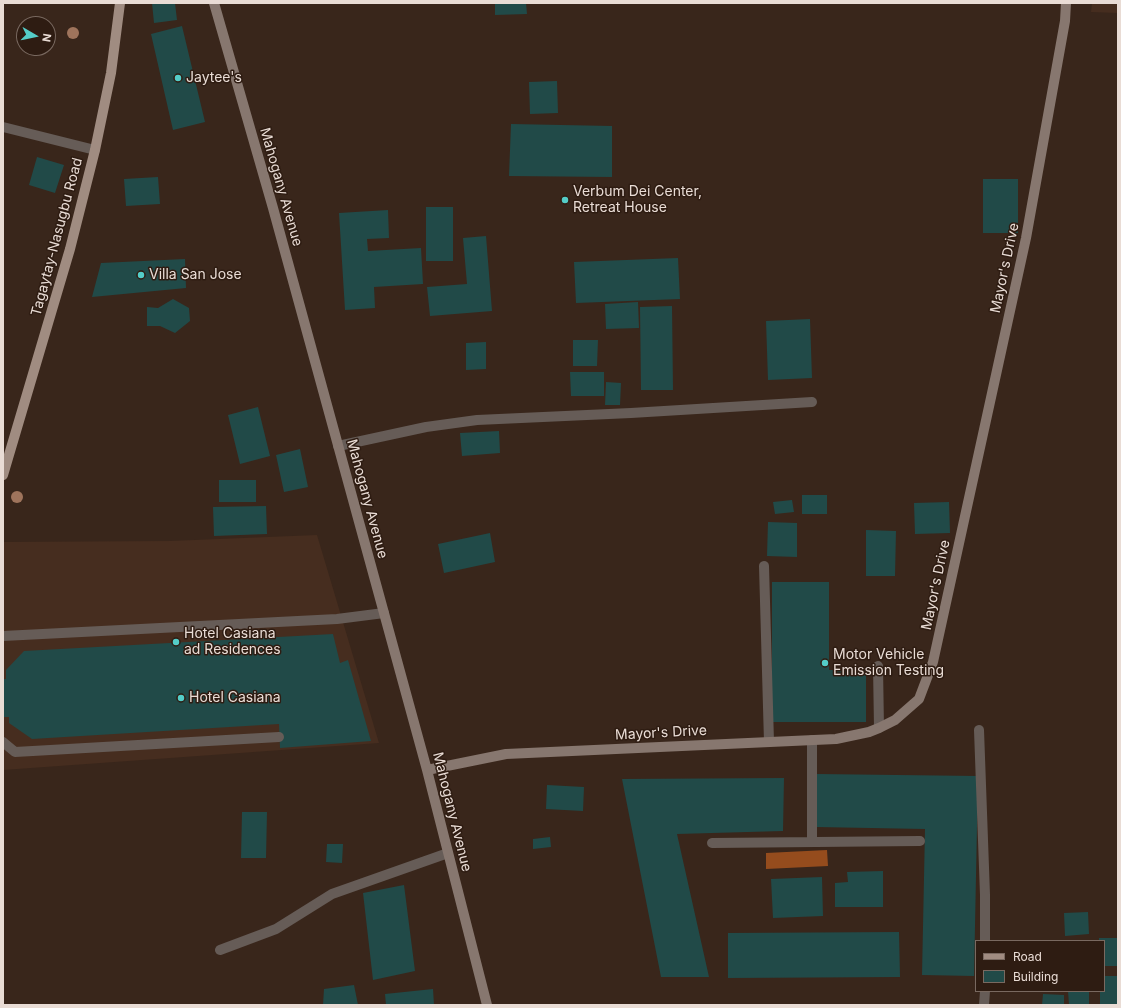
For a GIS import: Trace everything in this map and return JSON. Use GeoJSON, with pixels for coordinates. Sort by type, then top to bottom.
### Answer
{"type":"FeatureCollection","features":[{"type":"Feature","properties":{"kind":"main road","name":"Tagaytay-Nasugbu Road"},"geometry":{"type":"LineString","coordinates":[[3,475],[70,250],[95,150],[110,73],[120,3]]}},
{"type":"Feature","properties":{"kind":"street","name":"Mahogany Avenue"},"geometry":{"type":"LineString","coordinates":[[214,3],[273,208],[427,770],[487,1005]]}},
{"type":"Feature","properties":{"kind":"street","name":"Mayor's Drive"},"geometry":{"type":"LineString","coordinates":[[427,770],[506,754],[836,739],[869,732],[879,728],[895,720],[919,699],[934,662],[1026,238],[1065,22],[1066,3]]}},
{"type":"Feature","properties":{"kind":"street"},"geometry":{"type":"LineString","coordinates":[[3,127],[95,150]]}},
{"type":"Feature","properties":{"kind":"street"},"geometry":{"type":"LineString","coordinates":[[338,446],[426,427],[477,420],[812,402]]}},
{"type":"Feature","properties":{"kind":"street"},"geometry":{"type":"LineString","coordinates":[[764,566],[768,742]]}},
{"type":"Feature","properties":{"kind":"street"},"geometry":{"type":"LineString","coordinates":[[3,636],[337,619],[384,613]]}},
{"type":"Feature","properties":{"kind":"street"},"geometry":{"type":"LineString","coordinates":[[878,666],[879,728]]}},
{"type":"Feature","properties":{"kind":"street"},"geometry":{"type":"LineString","coordinates":[[979,730],[986,895],[985,940]]}},
{"type":"Feature","properties":{"kind":"street"},"geometry":{"type":"LineString","coordinates":[[3,742],[15,752],[278,737]]}},
{"type":"Feature","properties":{"kind":"street"},"geometry":{"type":"LineString","coordinates":[[812,740],[812,842]]}},
{"type":"Feature","properties":{"kind":"street"},"geometry":{"type":"LineString","coordinates":[[712,843],[920,841]]}},
{"type":"Feature","properties":{"kind":"street"},"geometry":{"type":"LineString","coordinates":[[220,950],[276,928],[332,894],[448,854]]}},
{"type":"Feature","properties":{"kind":"street"},"geometry":{"type":"LineString","coordinates":[[984,1005],[985,992]]}},
{"type":"Feature","properties":{"kind":"shaded area"},"geometry":{"type":"Polygon","coordinates":[[[1092,3],[1118,3],[1118,13],[1091,12],[1092,3]]]}},
{"type":"Feature","properties":{"kind":"shaded area","name":"Hotel Casiana ad Residences"},"geometry":{"type":"Polygon","coordinates":[[[317,535],[379,743],[3,770],[3,542],[170,541],[317,535]]]}},
{"type":"Feature","properties":{"kind":"shaded area"},"geometry":{"type":"Polygon","coordinates":[[[827,850],[828,866],[766,869],[766,853],[827,850]]]}},
{"type":"Feature","properties":{"kind":"building"},"geometry":{"type":"Polygon","coordinates":[[[152,3],[175,3],[177,20],[154,23],[152,3]]]}},
{"type":"Feature","properties":{"kind":"building"},"geometry":{"type":"Polygon","coordinates":[[[495,3],[526,3],[527,14],[495,15],[495,3]]]}},
{"type":"Feature","properties":{"kind":"building","name":"Jaytee's"},"geometry":{"type":"Polygon","coordinates":[[[182,26],[205,122],[173,130],[151,34],[182,26]]]}},
{"type":"Feature","properties":{"kind":"building"},"geometry":{"type":"Polygon","coordinates":[[[557,81],[558,113],[530,114],[529,82],[557,81]]]}},
{"type":"Feature","properties":{"kind":"building"},"geometry":{"type":"Polygon","coordinates":[[[511,124],[612,126],[612,177],[509,176],[511,124]]]}},
{"type":"Feature","properties":{"kind":"building"},"geometry":{"type":"Polygon","coordinates":[[[37,157],[64,165],[55,193],[29,185],[37,157]]]}},
{"type":"Feature","properties":{"kind":"building"},"geometry":{"type":"Polygon","coordinates":[[[158,177],[160,204],[126,206],[124,179],[158,177]]]}},
{"type":"Feature","properties":{"kind":"building"},"geometry":{"type":"Polygon","coordinates":[[[983,179],[1018,179],[1018,233],[983,233],[983,179]]]}},
{"type":"Feature","properties":{"kind":"building"},"geometry":{"type":"Polygon","coordinates":[[[426,207],[453,207],[453,261],[426,261],[426,207]]]}},
{"type":"Feature","properties":{"kind":"building"},"geometry":{"type":"Polygon","coordinates":[[[388,210],[389,238],[367,239],[368,251],[421,248],[423,284],[374,287],[375,308],[345,310],[339,213],[388,210]]]}},
{"type":"Feature","properties":{"kind":"building"},"geometry":{"type":"Polygon","coordinates":[[[486,236],[492,311],[430,316],[427,287],[467,284],[463,238],[486,236]]]}},
{"type":"Feature","properties":{"kind":"building"},"geometry":{"type":"Polygon","coordinates":[[[678,258],[680,299],[576,303],[574,262],[678,258]]]}},
{"type":"Feature","properties":{"kind":"building","name":"Villa San Jose"},"geometry":{"type":"Polygon","coordinates":[[[185,259],[186,288],[92,297],[101,263],[185,259]]]}},
{"type":"Feature","properties":{"kind":"building"},"geometry":{"type":"Polygon","coordinates":[[[173,299],[189,308],[190,321],[175,333],[160,326],[147,326],[147,307],[158,308],[173,299]]]}},
{"type":"Feature","properties":{"kind":"building"},"geometry":{"type":"Polygon","coordinates":[[[638,302],[639,328],[606,329],[605,304],[638,302]]]}},
{"type":"Feature","properties":{"kind":"building"},"geometry":{"type":"Polygon","coordinates":[[[672,306],[673,390],[641,390],[640,307],[672,306]]]}},
{"type":"Feature","properties":{"kind":"building"},"geometry":{"type":"Polygon","coordinates":[[[810,319],[812,378],[768,380],[766,321],[810,319]]]}},
{"type":"Feature","properties":{"kind":"building"},"geometry":{"type":"Polygon","coordinates":[[[573,340],[598,340],[597,366],[573,366],[573,340]]]}},
{"type":"Feature","properties":{"kind":"building"},"geometry":{"type":"Polygon","coordinates":[[[486,342],[486,369],[466,370],[466,343],[486,342]]]}},
{"type":"Feature","properties":{"kind":"building"},"geometry":{"type":"Polygon","coordinates":[[[570,372],[604,372],[604,396],[571,396],[570,372]]]}},
{"type":"Feature","properties":{"kind":"building"},"geometry":{"type":"Polygon","coordinates":[[[606,382],[621,383],[620,405],[605,405],[606,382]]]}},
{"type":"Feature","properties":{"kind":"building"},"geometry":{"type":"Polygon","coordinates":[[[258,407],[270,456],[240,464],[228,415],[258,407]]]}},
{"type":"Feature","properties":{"kind":"building"},"geometry":{"type":"Polygon","coordinates":[[[499,431],[500,453],[462,456],[460,433],[499,431]]]}},
{"type":"Feature","properties":{"kind":"building"},"geometry":{"type":"Polygon","coordinates":[[[300,449],[308,487],[284,492],[276,455],[300,449]]]}},
{"type":"Feature","properties":{"kind":"building"},"geometry":{"type":"Polygon","coordinates":[[[219,480],[256,480],[256,502],[219,502],[219,480]]]}},
{"type":"Feature","properties":{"kind":"building"},"geometry":{"type":"Polygon","coordinates":[[[802,495],[827,495],[827,514],[802,514],[802,495]]]}},
{"type":"Feature","properties":{"kind":"building"},"geometry":{"type":"Polygon","coordinates":[[[792,500],[794,512],[775,514],[773,502],[792,500]]]}},
{"type":"Feature","properties":{"kind":"building"},"geometry":{"type":"Polygon","coordinates":[[[949,502],[950,533],[915,534],[914,503],[949,502]]]}},
{"type":"Feature","properties":{"kind":"building"},"geometry":{"type":"Polygon","coordinates":[[[266,506],[267,534],[214,536],[213,507],[266,506]]]}},
{"type":"Feature","properties":{"kind":"building"},"geometry":{"type":"Polygon","coordinates":[[[768,522],[797,523],[797,557],[767,556],[768,522]]]}},
{"type":"Feature","properties":{"kind":"building"},"geometry":{"type":"Polygon","coordinates":[[[866,530],[896,531],[895,576],[866,576],[866,530]]]}},
{"type":"Feature","properties":{"kind":"building"},"geometry":{"type":"Polygon","coordinates":[[[490,533],[495,562],[444,573],[438,544],[490,533]]]}},
{"type":"Feature","properties":{"kind":"building"},"geometry":{"type":"Polygon","coordinates":[[[772,582],[829,582],[829,670],[866,670],[866,722],[772,722],[772,582]]]}},
{"type":"Feature","properties":{"kind":"building","name":"Hotel Casiana"},"geometry":{"type":"Polygon","coordinates":[[[333,634],[340,663],[348,660],[371,741],[280,748],[279,724],[32,739],[9,723],[9,717],[3,717],[3,679],[6,679],[6,670],[24,651],[333,634]]]}},
{"type":"Feature","properties":{"kind":"building"},"geometry":{"type":"Polygon","coordinates":[[[817,774],[978,776],[974,976],[922,975],[925,829],[816,827],[817,774]]]}},
{"type":"Feature","properties":{"kind":"building"},"geometry":{"type":"Polygon","coordinates":[[[784,778],[783,831],[677,834],[709,977],[661,977],[622,779],[784,778]]]}},
{"type":"Feature","properties":{"kind":"building"},"geometry":{"type":"Polygon","coordinates":[[[547,785],[584,787],[583,811],[546,809],[547,785]]]}},
{"type":"Feature","properties":{"kind":"building"},"geometry":{"type":"Polygon","coordinates":[[[242,812],[267,812],[266,858],[241,858],[242,812]]]}},
{"type":"Feature","properties":{"kind":"building"},"geometry":{"type":"Polygon","coordinates":[[[550,837],[551,847],[533,849],[533,839],[550,837]]]}},
{"type":"Feature","properties":{"kind":"building"},"geometry":{"type":"Polygon","coordinates":[[[327,844],[343,844],[342,863],[326,862],[327,844]]]}},
{"type":"Feature","properties":{"kind":"building"},"geometry":{"type":"Polygon","coordinates":[[[883,871],[883,907],[835,907],[835,883],[848,882],[847,872],[883,871]]]}},
{"type":"Feature","properties":{"kind":"building"},"geometry":{"type":"Polygon","coordinates":[[[822,877],[823,916],[773,918],[771,879],[822,877]]]}},
{"type":"Feature","properties":{"kind":"building"},"geometry":{"type":"Polygon","coordinates":[[[404,885],[415,971],[373,980],[363,893],[404,885]]]}},
{"type":"Feature","properties":{"kind":"building"},"geometry":{"type":"Polygon","coordinates":[[[1088,912],[1089,934],[1065,936],[1064,913],[1088,912]]]}},
{"type":"Feature","properties":{"kind":"building"},"geometry":{"type":"Polygon","coordinates":[[[899,932],[900,977],[728,978],[728,933],[899,932]]]}},
{"type":"Feature","properties":{"kind":"building"},"geometry":{"type":"Polygon","coordinates":[[[1099,938],[1118,938],[1118,966],[1105,966],[1105,940],[1099,940],[1099,938]]]}},
{"type":"Feature","properties":{"kind":"building"},"geometry":{"type":"Polygon","coordinates":[[[1105,976],[1118,976],[1118,1004],[1100,1004],[1100,992],[1105,992],[1105,976]]]}},
{"type":"Feature","properties":{"kind":"building"},"geometry":{"type":"Polygon","coordinates":[[[354,985],[358,1005],[323,1005],[324,989],[354,985]]]}},
{"type":"Feature","properties":{"kind":"building"},"geometry":{"type":"Polygon","coordinates":[[[433,989],[434,1005],[386,1005],[385,994],[433,989]]]}},
{"type":"Feature","properties":{"kind":"building"},"geometry":{"type":"Polygon","coordinates":[[[1068,992],[1089,992],[1089,1005],[1069,1005],[1068,992]]]}},
{"type":"Feature","properties":{"kind":"building"},"geometry":{"type":"Polygon","coordinates":[[[1043,994],[1064,995],[1064,1005],[1042,1005],[1043,994]]]}},
{"type":"Feature","properties":{"kind":"place","name":"Jaytee's"},"geometry":{"type":"Point","coordinates":[178,78]}},
{"type":"Feature","properties":{"kind":"place","name":"Verbum Dei Center, Retreat House"},"geometry":{"type":"Point","coordinates":[565,200]}},
{"type":"Feature","properties":{"kind":"place","name":"Villa San Jose"},"geometry":{"type":"Point","coordinates":[141,275]}},
{"type":"Feature","properties":{"kind":"place","name":"Hotel Casiana ad Residences"},"geometry":{"type":"Point","coordinates":[176,642]}},
{"type":"Feature","properties":{"kind":"place","name":"Motor Vehicle Emission Testing"},"geometry":{"type":"Point","coordinates":[825,663]}},
{"type":"Feature","properties":{"kind":"place","name":"Hotel Casiana"},"geometry":{"type":"Point","coordinates":[181,698]}}]}
